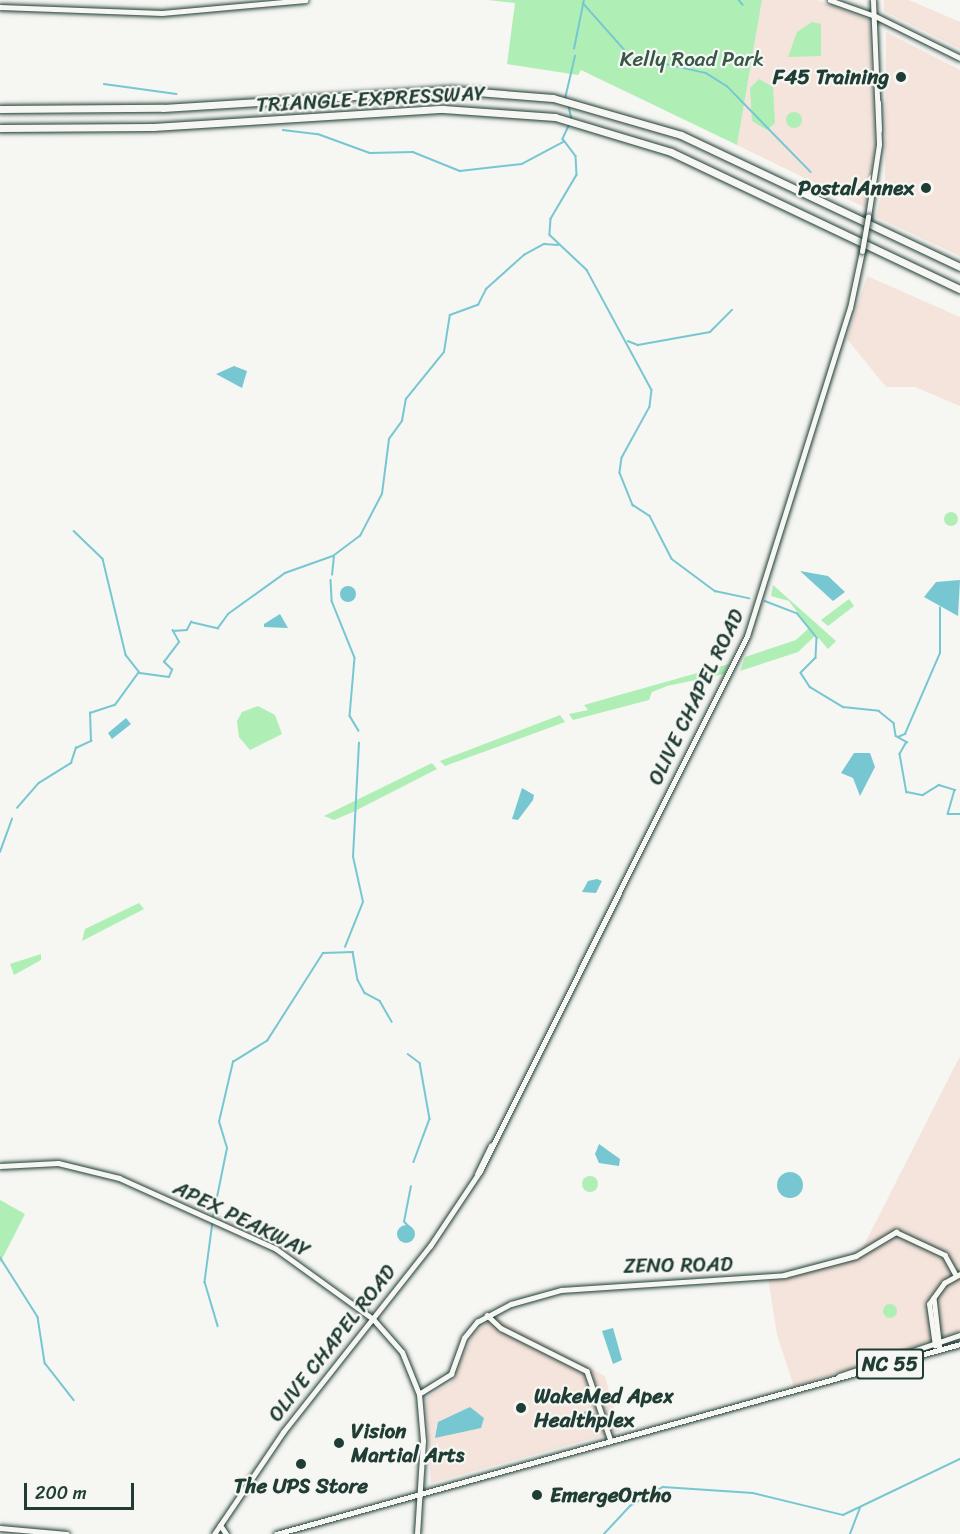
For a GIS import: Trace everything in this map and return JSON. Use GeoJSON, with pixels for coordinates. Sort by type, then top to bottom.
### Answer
{"type":"FeatureCollection","features":[{"type":"Feature","properties":{"kind":"highway","name":"TRIANGLE EXPRESSWAY"},"geometry":{"type":"LineString","coordinates":[[0,109],[164,108],[480,90],[553,98],[633,117],[960,267]]}},
{"type":"Feature","properties":{"kind":"highway","name":"TRIANGLE EXPRESSWAY"},"geometry":{"type":"LineString","coordinates":[[0,128],[153,127],[480,109],[555,117],[622,134],[690,160],[960,289]]}},
{"type":"Feature","properties":{"kind":"main road","name":"OLIVE CHAPEL ROAD"},"geometry":{"type":"LineString","coordinates":[[214,1534],[298,1411],[441,1233],[477,1174],[747,636],[850,308],[862,251],[879,130],[873,0]]}},
{"type":"Feature","properties":{"kind":"main road"},"geometry":{"type":"LineString","coordinates":[[875,16],[960,58]]}},
{"type":"Feature","properties":{"kind":"main road"},"geometry":{"type":"LineString","coordinates":[[875,34],[890,23]]}},
{"type":"Feature","properties":{"kind":"main road","name":"APEX PEAKWAY"},"geometry":{"type":"LineString","coordinates":[[0,1166],[58,1163],[120,1178],[276,1249],[373,1319],[402,1353],[419,1394],[421,1496],[417,1534]]}},
{"type":"Feature","properties":{"kind":"main road","name":"NC 55"},"geometry":{"type":"LineString","coordinates":[[839,1376],[960,1335]]}},
{"type":"Feature","properties":{"kind":"main road","name":"NC 55"},"geometry":{"type":"LineString","coordinates":[[276,1534],[421,1496],[839,1376],[960,1344]]}},
{"type":"Feature","properties":{"kind":"main road"},"geometry":{"type":"LineString","coordinates":[[220,1524],[226,1534]]}},
{"type":"Feature","properties":{"kind":"main road"},"geometry":{"type":"LineString","coordinates":[[0,1528],[67,1534]]}},
{"type":"Feature","properties":{"kind":"street"},"geometry":{"type":"LineString","coordinates":[[0,7],[162,13],[305,0]]}},
{"type":"Feature","properties":{"kind":"street"},"geometry":{"type":"LineString","coordinates":[[830,0],[875,16]]}},
{"type":"Feature","properties":{"kind":"street","name":"ZENO ROAD"},"geometry":{"type":"LineString","coordinates":[[419,1394],[447,1379],[466,1333],[487,1316],[528,1298],[590,1285],[784,1275],[856,1256],[896,1232],[945,1255],[958,1274]]}},
{"type":"Feature","properties":{"kind":"street"},"geometry":{"type":"LineString","coordinates":[[937,1351],[934,1298],[958,1274]]}},
{"type":"Feature","properties":{"kind":"street"},"geometry":{"type":"LineString","coordinates":[[487,1316],[501,1328],[587,1371],[611,1441]]}},
{"type":"Feature","properties":{"kind":"shaded area"},"geometry":{"type":"Polygon","coordinates":[[[762,0],[817,0],[869,20],[875,144],[866,208],[737,145],[762,0]]]}},
{"type":"Feature","properties":{"kind":"shaded area"},"geometry":{"type":"Polygon","coordinates":[[[884,0],[909,0],[960,22],[960,49],[884,11],[884,0]]]}},
{"type":"Feature","properties":{"kind":"shaded area"},"geometry":{"type":"Polygon","coordinates":[[[886,32],[960,70],[960,256],[876,217],[885,179],[886,32]]]}},
{"type":"Feature","properties":{"kind":"shaded area"},"geometry":{"type":"Polygon","coordinates":[[[867,276],[960,317],[960,406],[915,387],[886,387],[847,339],[867,276]]]}},
{"type":"Feature","properties":{"kind":"shaded area"},"geometry":{"type":"Polygon","coordinates":[[[960,1056],[960,1331],[794,1387],[777,1335],[768,1277],[859,1255],[960,1056]]]}},
{"type":"Feature","properties":{"kind":"shaded area","name":"WakeMed Apex Healthplex"},"geometry":{"type":"Polygon","coordinates":[[[495,1317],[605,1376],[620,1431],[431,1483],[426,1398],[451,1383],[473,1334],[495,1317]]]}},
{"type":"Feature","properties":{"kind":"green space","name":"Kelly Road Park"},"geometry":{"type":"Polygon","coordinates":[[[488,0],[762,0],[737,145],[581,70],[578,75],[507,64],[515,3],[488,0]]]}},
{"type":"Feature","properties":{"kind":"green space"},"geometry":{"type":"Polygon","coordinates":[[[812,22],[821,24],[821,56],[788,57],[797,32],[812,22]]]}},
{"type":"Feature","properties":{"kind":"green space"},"geometry":{"type":"Polygon","coordinates":[[[759,79],[773,87],[775,123],[767,130],[752,121],[750,88],[759,79]]]}},
{"type":"Feature","properties":{"kind":"green space"},"geometry":{"type":"Polygon","coordinates":[[[794,112],[802,120],[794,128],[786,120],[794,112]]]}},
{"type":"Feature","properties":{"kind":"green space"},"geometry":{"type":"Polygon","coordinates":[[[948,512],[954,512],[958,519],[954,526],[948,526],[944,522],[944,516],[948,512]]]}},
{"type":"Feature","properties":{"kind":"green space"},"geometry":{"type":"Polygon","coordinates":[[[773,585],[836,641],[828,649],[816,635],[798,652],[740,671],[745,657],[796,640],[809,628],[789,601],[771,596],[773,585]]]}},
{"type":"Feature","properties":{"kind":"green space"},"geometry":{"type":"Polygon","coordinates":[[[849,599],[854,606],[828,626],[821,620],[849,599]]]}},
{"type":"Feature","properties":{"kind":"green space"},"geometry":{"type":"Polygon","coordinates":[[[729,664],[724,674],[667,686],[652,692],[649,700],[573,720],[569,714],[588,710],[584,705],[729,664]]]}},
{"type":"Feature","properties":{"kind":"green space"},"geometry":{"type":"Polygon","coordinates":[[[258,706],[275,715],[282,734],[250,750],[239,737],[237,721],[242,712],[258,706]]]}},
{"type":"Feature","properties":{"kind":"green space"},"geometry":{"type":"Polygon","coordinates":[[[560,715],[565,722],[445,766],[440,761],[560,715]]]}},
{"type":"Feature","properties":{"kind":"green space"},"geometry":{"type":"Polygon","coordinates":[[[432,763],[437,769],[353,812],[334,820],[324,816],[432,763]]]}},
{"type":"Feature","properties":{"kind":"green space"},"geometry":{"type":"Polygon","coordinates":[[[139,903],[144,909],[82,941],[85,929],[139,903]]]}},
{"type":"Feature","properties":{"kind":"green space"},"geometry":{"type":"Polygon","coordinates":[[[41,954],[41,960],[14,975],[10,964],[41,954]]]}},
{"type":"Feature","properties":{"kind":"green space"},"geometry":{"type":"Polygon","coordinates":[[[590,1176],[596,1178],[598,1184],[596,1190],[590,1192],[584,1190],[582,1184],[584,1178],[590,1176]]]}},
{"type":"Feature","properties":{"kind":"green space"},"geometry":{"type":"Polygon","coordinates":[[[0,1200],[25,1214],[0,1263],[0,1200]]]}},
{"type":"Feature","properties":{"kind":"green space"},"geometry":{"type":"Polygon","coordinates":[[[887,1304],[893,1304],[897,1311],[893,1318],[887,1318],[883,1314],[883,1308],[887,1304]]]}},
{"type":"Feature","properties":{"kind":"water"},"geometry":{"type":"Polygon","coordinates":[[[234,366],[247,371],[242,388],[216,374],[234,366]]]}},
{"type":"Feature","properties":{"kind":"water"},"geometry":{"type":"Polygon","coordinates":[[[800,571],[828,576],[845,592],[833,601],[800,571]]]}},
{"type":"Feature","properties":{"kind":"water"},"geometry":{"type":"Polygon","coordinates":[[[960,580],[958,616],[924,597],[936,582],[960,580]]]}},
{"type":"Feature","properties":{"kind":"water"},"geometry":{"type":"Polygon","coordinates":[[[345,586],[351,586],[356,594],[354,600],[345,602],[340,597],[340,591],[345,586]]]}},
{"type":"Feature","properties":{"kind":"water"},"geometry":{"type":"Polygon","coordinates":[[[280,614],[288,628],[264,627],[264,624],[280,614]]]}},
{"type":"Feature","properties":{"kind":"water"},"geometry":{"type":"Polygon","coordinates":[[[126,718],[131,724],[112,739],[108,733],[126,718]]]}},
{"type":"Feature","properties":{"kind":"water"},"geometry":{"type":"Polygon","coordinates":[[[854,753],[870,753],[875,767],[860,796],[853,778],[841,773],[854,753]]]}},
{"type":"Feature","properties":{"kind":"water"},"geometry":{"type":"Polygon","coordinates":[[[522,788],[534,795],[533,800],[518,820],[512,819],[522,788]]]}},
{"type":"Feature","properties":{"kind":"water"},"geometry":{"type":"Polygon","coordinates":[[[597,879],[602,881],[596,893],[582,892],[588,881],[597,879]]]}},
{"type":"Feature","properties":{"kind":"water"},"geometry":{"type":"Polygon","coordinates":[[[599,1144],[620,1159],[619,1166],[599,1163],[595,1154],[599,1144]]]}},
{"type":"Feature","properties":{"kind":"water"},"geometry":{"type":"Polygon","coordinates":[[[790,1172],[799,1176],[803,1185],[799,1194],[790,1198],[781,1194],[777,1185],[781,1176],[790,1172]]]}},
{"type":"Feature","properties":{"kind":"water"},"geometry":{"type":"Polygon","coordinates":[[[406,1225],[412,1228],[415,1234],[412,1240],[406,1243],[400,1240],[397,1234],[400,1228],[406,1225]]]}},
{"type":"Feature","properties":{"kind":"water"},"geometry":{"type":"Polygon","coordinates":[[[613,1328],[622,1360],[613,1364],[602,1331],[613,1328]]]}},
{"type":"Feature","properties":{"kind":"water"},"geometry":{"type":"Polygon","coordinates":[[[470,1407],[484,1418],[481,1428],[435,1438],[438,1422],[470,1407]]]}},
{"type":"Feature","properties":{"kind":"water"},"geometry":{"type":"Polygon","coordinates":[[[588,1411],[594,1413],[596,1419],[594,1425],[588,1427],[582,1425],[580,1419],[582,1413],[588,1411]]]}},
{"type":"Feature","properties":{"kind":"waterway"},"geometry":{"type":"LineString","coordinates":[[574,49],[584,0]]}},
{"type":"Feature","properties":{"kind":"waterway"},"geometry":{"type":"LineString","coordinates":[[739,0],[743,5]]}},
{"type":"Feature","properties":{"kind":"waterway"},"geometry":{"type":"LineString","coordinates":[[583,3],[630,56],[706,73],[727,86],[811,172]]}},
{"type":"Feature","properties":{"kind":"waterway"},"geometry":{"type":"LineString","coordinates":[[565,99],[575,56]]}},
{"type":"Feature","properties":{"kind":"waterway"},"geometry":{"type":"LineString","coordinates":[[104,84],[176,94]]}},
{"type":"Feature","properties":{"kind":"waterway"},"geometry":{"type":"LineString","coordinates":[[569,106],[572,120]]}},
{"type":"Feature","properties":{"kind":"waterway"},"geometry":{"type":"LineString","coordinates":[[570,124],[563,139],[576,156],[577,175],[551,219],[550,235],[587,270],[652,390],[650,407],[622,458],[620,473],[633,505],[650,516],[672,559],[715,591],[749,598]]}},
{"type":"Feature","properties":{"kind":"waterway"},"geometry":{"type":"LineString","coordinates":[[283,130],[318,134],[370,153],[413,152],[460,171],[522,164],[563,142]]}},
{"type":"Feature","properties":{"kind":"waterway"},"geometry":{"type":"LineString","coordinates":[[74,531],[103,559],[126,655],[140,673],[169,677],[172,670],[164,662],[179,642],[173,631],[187,630],[191,622],[218,628],[228,614],[285,573],[333,556],[360,536],[382,494],[389,439],[402,421],[406,399],[444,352],[450,315],[478,305],[486,289],[524,255],[544,244],[558,245]]}},
{"type":"Feature","properties":{"kind":"waterway"},"geometry":{"type":"LineString","coordinates":[[628,341],[638,345],[710,332],[732,310]]}},
{"type":"Feature","properties":{"kind":"waterway"},"geometry":{"type":"LineString","coordinates":[[332,575],[334,557]]}},
{"type":"Feature","properties":{"kind":"waterway"},"geometry":{"type":"LineString","coordinates":[[331,580],[332,601],[355,658],[350,716],[359,731]]}},
{"type":"Feature","properties":{"kind":"waterway"},"geometry":{"type":"LineString","coordinates":[[765,601],[797,613],[817,638],[816,658],[801,673],[810,687],[843,707],[879,711],[894,723],[896,736],[907,742],[900,754],[907,792],[923,795],[939,785],[955,790],[948,814],[960,814]]}},
{"type":"Feature","properties":{"kind":"waterway"},"geometry":{"type":"LineString","coordinates":[[898,737],[905,734],[940,653],[940,608]]}},
{"type":"Feature","properties":{"kind":"waterway"},"geometry":{"type":"LineString","coordinates":[[17,808],[39,783],[71,763],[76,748],[91,741],[90,713],[115,705],[138,673]]}},
{"type":"Feature","properties":{"kind":"waterway"},"geometry":{"type":"LineString","coordinates":[[345,947],[363,902],[353,857],[359,743]]}},
{"type":"Feature","properties":{"kind":"waterway"},"geometry":{"type":"LineString","coordinates":[[0,852],[12,819]]}},
{"type":"Feature","properties":{"kind":"waterway"},"geometry":{"type":"LineString","coordinates":[[213,1217],[227,1148],[219,1122],[233,1062],[267,1041],[323,953],[353,952],[358,980],[365,993],[380,1001],[392,1022]]}},
{"type":"Feature","properties":{"kind":"waterway"},"geometry":{"type":"LineString","coordinates":[[408,1054],[420,1063],[430,1119],[414,1162]]}},
{"type":"Feature","properties":{"kind":"waterway"},"geometry":{"type":"LineString","coordinates":[[410,1228],[404,1222],[411,1187]]}},
{"type":"Feature","properties":{"kind":"waterway"},"geometry":{"type":"LineString","coordinates":[[213,1222],[205,1282],[218,1326]]}},
{"type":"Feature","properties":{"kind":"waterway"},"geometry":{"type":"LineString","coordinates":[[0,1257],[38,1317],[45,1363],[74,1400]]}},
{"type":"Feature","properties":{"kind":"waterway"},"geometry":{"type":"LineString","coordinates":[[604,1534],[630,1506],[663,1487],[753,1493],[843,1515],[960,1459]]}},
{"type":"Feature","properties":{"kind":"waterway"},"geometry":{"type":"LineString","coordinates":[[850,1534],[860,1508]]}},
{"type":"Feature","properties":{"kind":"place","name":"F45 Training"},"geometry":{"type":"Point","coordinates":[901,77]}},
{"type":"Feature","properties":{"kind":"place","name":"PostalAnnex"},"geometry":{"type":"Point","coordinates":[926,188]}},
{"type":"Feature","properties":{"kind":"place","name":"WakeMed Apex Healthplex"},"geometry":{"type":"Point","coordinates":[521,1408]}},
{"type":"Feature","properties":{"kind":"place","name":"Vision Martial Arts"},"geometry":{"type":"Point","coordinates":[339,1443]}},
{"type":"Feature","properties":{"kind":"place","name":"The UPS Store"},"geometry":{"type":"Point","coordinates":[301,1464]}},
{"type":"Feature","properties":{"kind":"place","name":"EmergeOrtho"},"geometry":{"type":"Point","coordinates":[537,1495]}}]}
